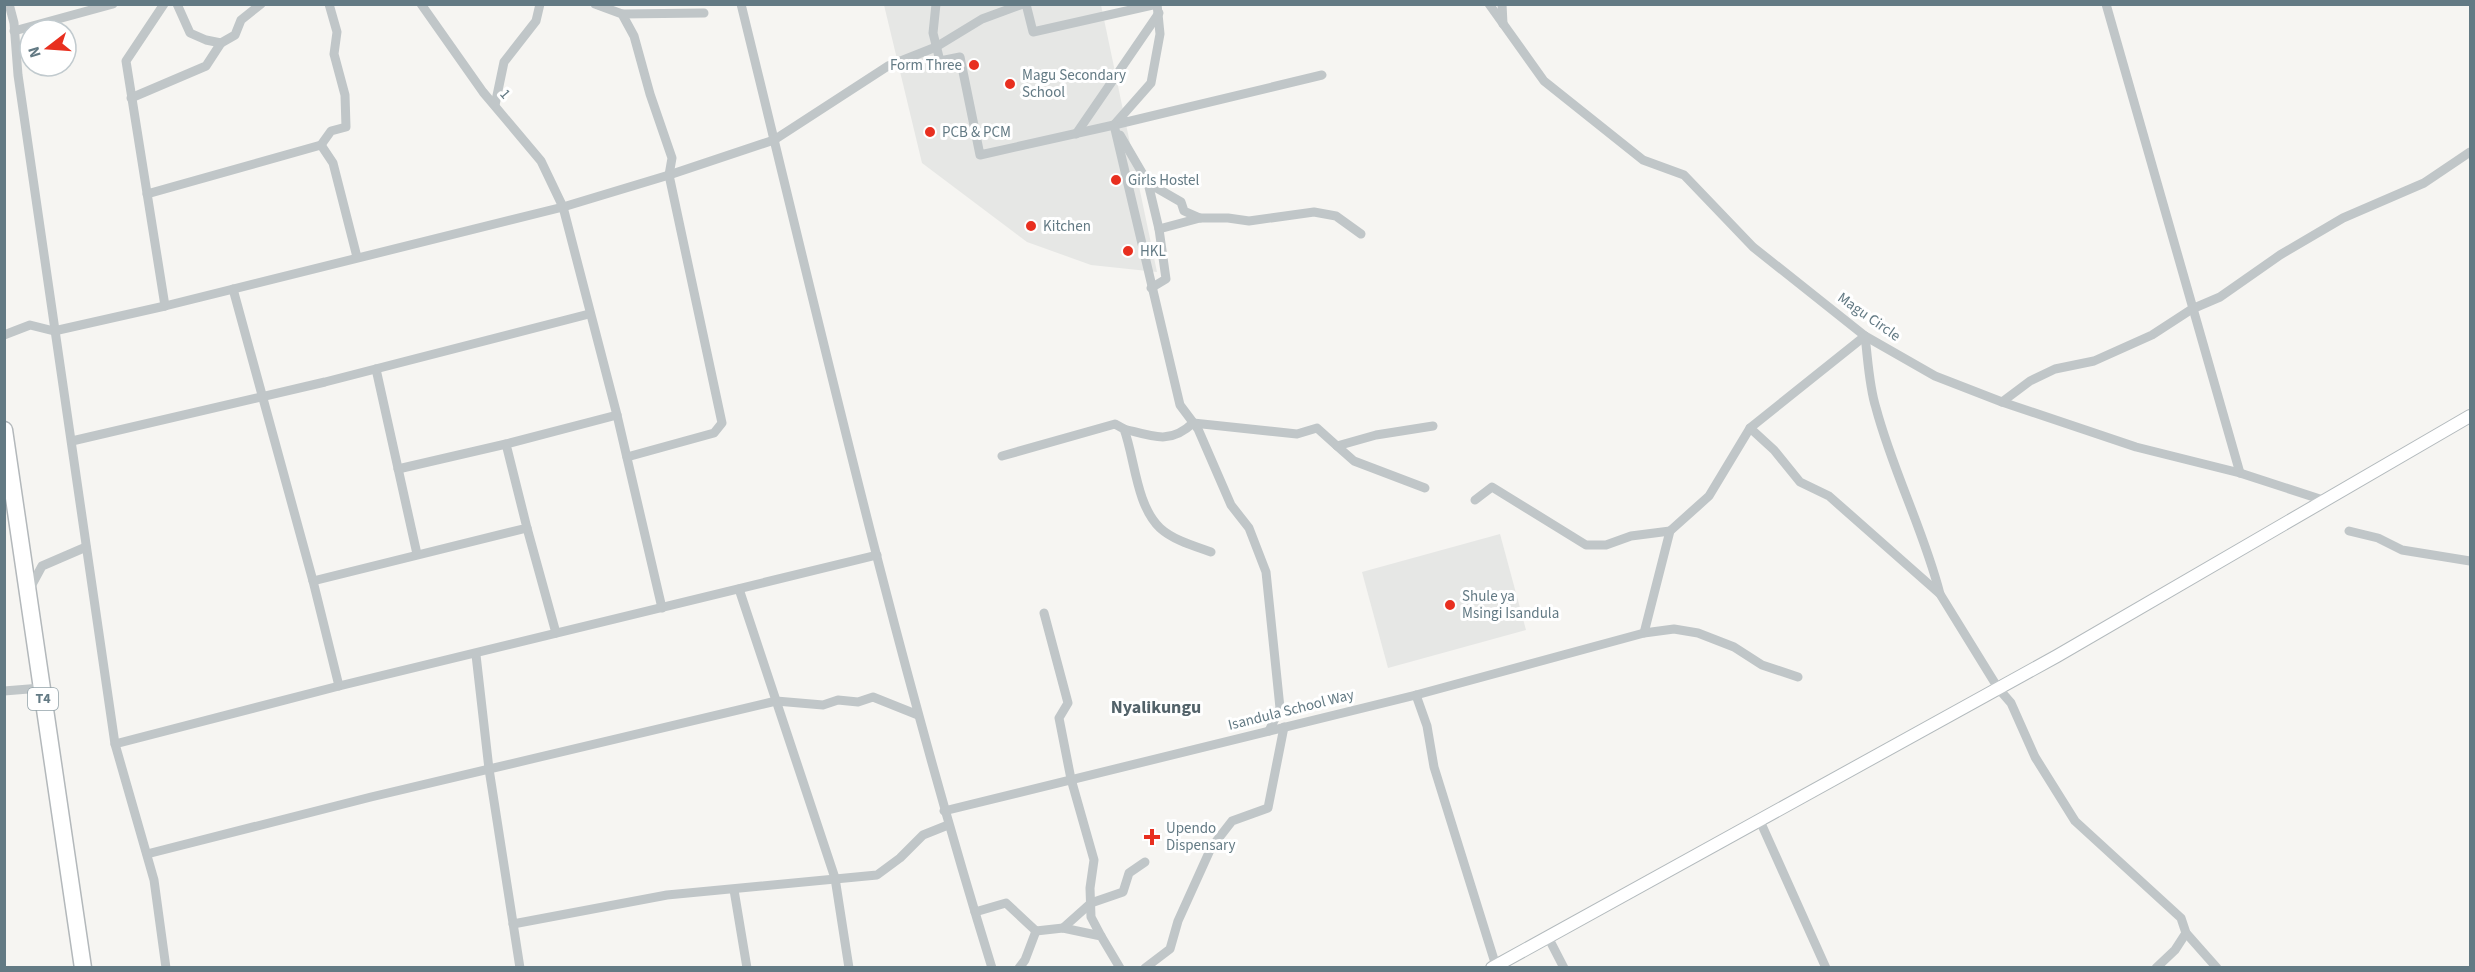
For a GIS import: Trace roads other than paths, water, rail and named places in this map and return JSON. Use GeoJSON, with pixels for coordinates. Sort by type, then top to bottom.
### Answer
{"type":"FeatureCollection","features":[{"type":"Feature","properties":{"kind":"highway","name":"T4"},"geometry":{"type":"LineString","coordinates":[[4,430],[83,968]]}},
{"type":"Feature","properties":{"kind":"main road"},"geometry":{"type":"LineString","coordinates":[[1494,967],[1998,688],[2470,416]]}},
{"type":"Feature","properties":{"kind":"street"},"geometry":{"type":"LineString","coordinates":[[9,4],[54,331],[115,744],[147,854],[161,919],[166,968]]}},
{"type":"Feature","properties":{"kind":"street"},"geometry":{"type":"LineString","coordinates":[[14,31],[113,4]]}},
{"type":"Feature","properties":{"kind":"street"},"geometry":{"type":"LineString","coordinates":[[164,4],[126,61],[165,306]]}},
{"type":"Feature","properties":{"kind":"street"},"geometry":{"type":"LineString","coordinates":[[177,4],[190,33],[221,43]]}},
{"type":"Feature","properties":{"kind":"street"},"geometry":{"type":"LineString","coordinates":[[132,98],[206,66],[221,43],[235,35],[241,20],[261,4]]}},
{"type":"Feature","properties":{"kind":"street"},"geometry":{"type":"LineString","coordinates":[[147,194],[321,145],[331,131],[345,127],[345,95],[334,54],[337,32],[329,4]]}},
{"type":"Feature","properties":{"kind":"street","name":"1"},"geometry":{"type":"LineString","coordinates":[[421,4],[495,105],[541,161],[563,207],[617,415],[662,608]]}},
{"type":"Feature","properties":{"kind":"street"},"geometry":{"type":"LineString","coordinates":[[495,105],[504,62],[536,21],[540,4]]}},
{"type":"Feature","properties":{"kind":"street"},"geometry":{"type":"LineString","coordinates":[[595,4],[622,14],[704,13]]}},
{"type":"Feature","properties":{"kind":"street"},"geometry":{"type":"LineString","coordinates":[[741,4],[918,715],[948,825],[992,968]]}},
{"type":"Feature","properties":{"kind":"street"},"geometry":{"type":"LineString","coordinates":[[936,4],[933,33],[940,61],[960,57],[980,156],[1322,75]]}},
{"type":"Feature","properties":{"kind":"street"},"geometry":{"type":"LineString","coordinates":[[4,335],[30,325],[54,331],[165,306],[563,207],[669,175],[774,140],[888,66],[936,47],[982,19],[1025,4],[1033,32],[1157,4],[1160,34],[1151,83],[1114,125]]}},
{"type":"Feature","properties":{"kind":"street","name":"Magu Circle"},"geometry":{"type":"LineString","coordinates":[[1489,4],[1544,81],[1643,160],[1684,175],[1753,247],[1865,336],[1935,376],[2002,402],[2136,447],[2240,473],[2326,501]]}},
{"type":"Feature","properties":{"kind":"street"},"geometry":{"type":"LineString","coordinates":[[1502,4],[1503,24]]}},
{"type":"Feature","properties":{"kind":"street"},"geometry":{"type":"LineString","coordinates":[[2106,4],[2240,473]]}},
{"type":"Feature","properties":{"kind":"street"},"geometry":{"type":"LineString","coordinates":[[1076,134],[1159,13]]}},
{"type":"Feature","properties":{"kind":"street"},"geometry":{"type":"LineString","coordinates":[[622,14],[634,36],[650,94],[672,158],[669,175],[722,423],[714,433],[627,457]]}},
{"type":"Feature","properties":{"kind":"street"},"geometry":{"type":"LineString","coordinates":[[4,45],[15,46]]}},
{"type":"Feature","properties":{"kind":"street"},"geometry":{"type":"LineString","coordinates":[[1114,125],[1148,183],[1159,229],[1166,279],[1151,288]]}},
{"type":"Feature","properties":{"kind":"street"},"geometry":{"type":"LineString","coordinates":[[1114,125],[1180,405],[1193,423],[1231,505],[1249,528],[1266,572],[1280,708],[1269,731]]}},
{"type":"Feature","properties":{"kind":"street"},"geometry":{"type":"LineString","coordinates":[[321,145],[333,163],[357,257]]}},
{"type":"Feature","properties":{"kind":"street"},"geometry":{"type":"LineString","coordinates":[[2002,402],[2030,381],[2055,369],[2094,361],[2152,335],[2192,309],[2220,297],[2280,255],[2343,218],[2424,183],[2470,152]]}},
{"type":"Feature","properties":{"kind":"street"},"geometry":{"type":"LineString","coordinates":[[1148,183],[1181,202],[1184,212],[1200,218]]}},
{"type":"Feature","properties":{"kind":"street"},"geometry":{"type":"LineString","coordinates":[[1159,229],[1200,218],[1249,221],[1314,212],[1336,216],[1361,234]]}},
{"type":"Feature","properties":{"kind":"street"},"geometry":{"type":"LineString","coordinates":[[233,289],[314,581],[339,686]]}},
{"type":"Feature","properties":{"kind":"street"},"geometry":{"type":"LineString","coordinates":[[72,441],[376,369],[589,314]]}},
{"type":"Feature","properties":{"kind":"street"},"geometry":{"type":"LineString","coordinates":[[1644,633],[1670,531],[1708,496],[1750,428],[1865,336]]}},
{"type":"Feature","properties":{"kind":"street"},"geometry":{"type":"LineString","coordinates":[[1865,336],[1875,407],[1908,504],[1931,557],[1940,594]]}},
{"type":"Feature","properties":{"kind":"street"},"geometry":{"type":"LineString","coordinates":[[376,369],[417,554]]}},
{"type":"Feature","properties":{"kind":"street"},"geometry":{"type":"LineString","coordinates":[[398,469],[617,415]]}},
{"type":"Feature","properties":{"kind":"street"},"geometry":{"type":"LineString","coordinates":[[1002,456],[1101,426],[1115,424],[1124,429],[1164,438],[1183,433],[1193,423]]}},
{"type":"Feature","properties":{"kind":"street"},"geometry":{"type":"LineString","coordinates":[[1193,423],[1297,434],[1317,428],[1354,461],[1425,488]]}},
{"type":"Feature","properties":{"kind":"street"},"geometry":{"type":"LineString","coordinates":[[1337,446],[1376,435],[1433,426]]}},
{"type":"Feature","properties":{"kind":"street"},"geometry":{"type":"LineString","coordinates":[[1750,428],[1774,450],[1800,482],[1829,496],[1940,594],[1998,688],[2011,703],[2035,757],[2075,821],[2181,918],[2186,933],[2217,968]]}},
{"type":"Feature","properties":{"kind":"street"},"geometry":{"type":"LineString","coordinates":[[1124,429],[1146,507],[1160,528],[1185,543],[1211,552]]}},
{"type":"Feature","properties":{"kind":"street"},"geometry":{"type":"LineString","coordinates":[[506,444],[556,633]]}},
{"type":"Feature","properties":{"kind":"street"},"geometry":{"type":"LineString","coordinates":[[1474,500],[1492,487],[1586,545],[1606,545],[1631,536],[1670,531]]}},
{"type":"Feature","properties":{"kind":"street"},"geometry":{"type":"LineString","coordinates":[[314,581],[527,528]]}},
{"type":"Feature","properties":{"kind":"street"},"geometry":{"type":"LineString","coordinates":[[2349,531],[2378,538],[2402,550],[2470,561]]}},
{"type":"Feature","properties":{"kind":"street"},"geometry":{"type":"LineString","coordinates":[[28,594],[42,566],[86,547]]}},
{"type":"Feature","properties":{"kind":"street"},"geometry":{"type":"LineString","coordinates":[[115,744],[339,686],[476,655],[556,633],[877,555]]}},
{"type":"Feature","properties":{"kind":"street"},"geometry":{"type":"LineString","coordinates":[[739,589],[835,878],[849,968]]}},
{"type":"Feature","properties":{"kind":"street"},"geometry":{"type":"LineString","coordinates":[[1044,613],[1068,703],[1059,718],[1071,779],[1094,860],[1091,917],[1120,968]]}},
{"type":"Feature","properties":{"kind":"street","name":"Isandula School Way"},"geometry":{"type":"LineString","coordinates":[[944,811],[1416,695],[1644,633],[1674,629],[1698,633],[1734,648],[1762,665],[1798,677]]}},
{"type":"Feature","properties":{"kind":"street"},"geometry":{"type":"LineString","coordinates":[[476,655],[489,769],[520,968]]}},
{"type":"Feature","properties":{"kind":"street"},"geometry":{"type":"LineString","coordinates":[[4,691],[41,688]]}},
{"type":"Feature","properties":{"kind":"street"},"geometry":{"type":"LineString","coordinates":[[1416,695],[1427,726],[1434,767],[1494,967]]}},
{"type":"Feature","properties":{"kind":"street"},"geometry":{"type":"LineString","coordinates":[[147,854],[776,701],[823,705],[838,700],[858,702],[873,697],[918,715]]}},
{"type":"Feature","properties":{"kind":"street"},"geometry":{"type":"LineString","coordinates":[[1145,968],[1170,949],[1178,921],[1210,848],[1232,821],[1268,808],[1284,727]]}},
{"type":"Feature","properties":{"kind":"street"},"geometry":{"type":"LineString","coordinates":[[1760,821],[1826,968]]}},
{"type":"Feature","properties":{"kind":"street"},"geometry":{"type":"LineString","coordinates":[[513,924],[667,895],[877,875],[900,858],[923,835],[948,825]]}},
{"type":"Feature","properties":{"kind":"street"},"geometry":{"type":"LineString","coordinates":[[1063,928],[1091,903],[1123,892],[1129,873],[1145,862]]}},
{"type":"Feature","properties":{"kind":"street"},"geometry":{"type":"LineString","coordinates":[[734,890],[747,968]]}},
{"type":"Feature","properties":{"kind":"street"},"geometry":{"type":"LineString","coordinates":[[975,912],[1006,903],[1036,931],[1063,928],[1101,936]]}},
{"type":"Feature","properties":{"kind":"street"},"geometry":{"type":"LineString","coordinates":[[1019,968],[1025,960],[1036,931]]}},
{"type":"Feature","properties":{"kind":"street"},"geometry":{"type":"LineString","coordinates":[[2156,968],[2175,950],[2186,933]]}},
{"type":"Feature","properties":{"kind":"street"},"geometry":{"type":"LineString","coordinates":[[1548,937],[1564,968]]}},
{"type":"Feature","properties":{"kind":"place","name":"Form Three"},"geometry":{"type":"Point","coordinates":[974,65]}},
{"type":"Feature","properties":{"kind":"place","name":"Magu Secondary School"},"geometry":{"type":"Point","coordinates":[1010,84]}},
{"type":"Feature","properties":{"kind":"place","name":"PCB & PCM"},"geometry":{"type":"Point","coordinates":[930,132]}},
{"type":"Feature","properties":{"kind":"place","name":"Girls Hostel"},"geometry":{"type":"Point","coordinates":[1116,180]}},
{"type":"Feature","properties":{"kind":"place","name":"Kitchen"},"geometry":{"type":"Point","coordinates":[1031,226]}},
{"type":"Feature","properties":{"kind":"place","name":"HKL"},"geometry":{"type":"Point","coordinates":[1128,251]}},
{"type":"Feature","properties":{"kind":"place","name":"Shule ya Msingi Isandula"},"geometry":{"type":"Point","coordinates":[1450,605]}},
{"type":"Feature","properties":{"kind":"place","name":"Upendo Dispensary"},"geometry":{"type":"Point","coordinates":[1152,837]}},
{"type":"Feature","properties":{"kind":"district","name":"Nyalikungu"},"geometry":{"type":"Point","coordinates":[1156,707]}}]}
